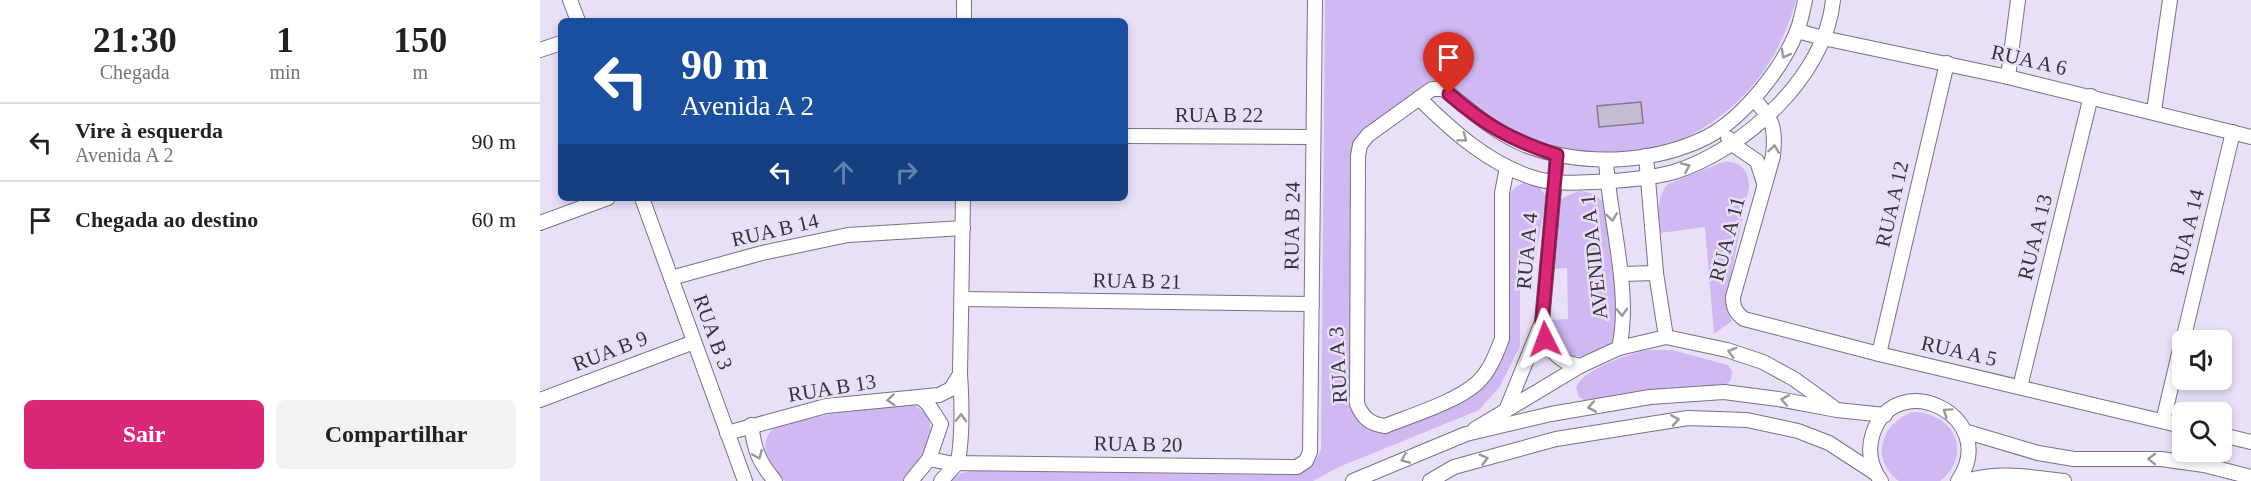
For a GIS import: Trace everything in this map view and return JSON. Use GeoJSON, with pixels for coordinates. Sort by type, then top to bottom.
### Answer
{"type":"FeatureCollection","features":[{"type":"Feature","properties":{"kind":"street"},"geometry":{"type":"LineString","coordinates":[[570,0],[577,18]]}},
{"type":"Feature","properties":{"kind":"street"},"geometry":{"type":"LineString","coordinates":[[964,0],[964,18]]}},
{"type":"Feature","properties":{"kind":"street","name":"RUA B 24"},"geometry":{"type":"LineString","coordinates":[[1311,452],[1315,0]]}},
{"type":"Feature","properties":{"kind":"street"},"geometry":{"type":"LineString","coordinates":[[1805,0],[1797,31],[1771,78],[1753,99],[1720,127],[1708,136],[1680,148],[1646,156],[1606,160],[1557,155],[1503,135],[1443,89],[1432,89],[1419,98],[1456,132],[1507,167],[1554,183],[1607,182],[1647,178],[1675,171],[1732,144],[1768,115],[1803,76],[1823,38],[1833,0]]}},
{"type":"Feature","properties":{"kind":"street"},"geometry":{"type":"LineString","coordinates":[[2008,77],[2018,0]]}},
{"type":"Feature","properties":{"kind":"street"},"geometry":{"type":"LineString","coordinates":[[2154,111],[2170,0]]}},
{"type":"Feature","properties":{"kind":"street","name":"RUA A 6"},"geometry":{"type":"LineString","coordinates":[[1797,31],[2091,96],[2251,137]]}},
{"type":"Feature","properties":{"kind":"street"},"geometry":{"type":"LineString","coordinates":[[540,51],[558,44]]}},
{"type":"Feature","properties":{"kind":"street","name":"RUA A 12"},"geometry":{"type":"LineString","coordinates":[[1879,354],[1947,63]]}},
{"type":"Feature","properties":{"kind":"street","name":"RUA A 13"},"geometry":{"type":"LineString","coordinates":[[2020,387],[2091,96]]}},
{"type":"Feature","properties":{"kind":"street","name":"RUA A 3"},"geometry":{"type":"LineString","coordinates":[[1419,98],[1368,135],[1360,145],[1358,156],[1356,405],[1362,417],[1373,424],[1385,426],[1455,397],[1477,383],[1493,361],[1502,339],[1502,193],[1507,167]]}},
{"type":"Feature","properties":{"kind":"street"},"geometry":{"type":"LineString","coordinates":[[1753,99],[1768,115]]}},
{"type":"Feature","properties":{"kind":"street","name":"RUA A 11"},"geometry":{"type":"LineString","coordinates":[[1733,305],[1733,297],[1773,156],[1774,127],[1768,115]]}},
{"type":"Feature","properties":{"kind":"street","name":"RUA A 11"},"geometry":{"type":"LineString","coordinates":[[1720,127],[1732,144],[1757,161],[1764,183]]}},
{"type":"Feature","properties":{"kind":"street","name":"RUA A 14"},"geometry":{"type":"LineString","coordinates":[[2186,330],[2233,132]]}},
{"type":"Feature","properties":{"kind":"street","name":"RUA B 22"},"geometry":{"type":"LineString","coordinates":[[1128,136],[1313,137]]}},
{"type":"Feature","properties":{"kind":"street","name":"RUA A 4"},"geometry":{"type":"LineString","coordinates":[[1557,155],[1542,322],[1545,339],[1555,355],[1566,362],[1580,366]]}},
{"type":"Feature","properties":{"kind":"street"},"geometry":{"type":"LineString","coordinates":[[1646,156],[1656,273],[1666,337]]}},
{"type":"Feature","properties":{"kind":"street","name":"AVENIDA A 1"},"geometry":{"type":"LineString","coordinates":[[1606,160],[1607,182],[1621,274],[1622,334],[1619,348]]}},
{"type":"Feature","properties":{"kind":"street"},"geometry":{"type":"LineString","coordinates":[[540,223],[600,201]]}},
{"type":"Feature","properties":{"kind":"street","name":"RUA B 3"},"geometry":{"type":"LineString","coordinates":[[643,201],[744,481]]}},
{"type":"Feature","properties":{"kind":"street"},"geometry":{"type":"LineString","coordinates":[[941,481],[958,462],[961,437],[963,201]]}},
{"type":"Feature","properties":{"kind":"street","name":"RUA B 14"},"geometry":{"type":"LineString","coordinates":[[671,278],[762,253],[848,235],[963,228]]}},
{"type":"Feature","properties":{"kind":"street"},"geometry":{"type":"LineString","coordinates":[[1621,274],[1656,273]]}},
{"type":"Feature","properties":{"kind":"street","name":"RUA B 21"},"geometry":{"type":"LineString","coordinates":[[962,299],[1312,304]]}},
{"type":"Feature","properties":{"kind":"street","name":"RUA A 5"},"geometry":{"type":"LineString","coordinates":[[1733,305],[1737,314],[1744,319],[1879,354],[2172,423]]}},
{"type":"Feature","properties":{"kind":"street","name":"RUA A 4"},"geometry":{"type":"LineString","coordinates":[[1507,408],[1542,322]]}},
{"type":"Feature","properties":{"kind":"street","name":"AVENIDA A 1"},"geometry":{"type":"LineString","coordinates":[[1466,434],[1580,366],[1619,348],[1666,337],[1727,350],[1763,362],[1794,379],[1837,410]]}},
{"type":"Feature","properties":{"kind":"street","name":"RUA B 9"},"geometry":{"type":"LineString","coordinates":[[540,400],[694,342]]}},
{"type":"Feature","properties":{"kind":"street","name":"RUA B 13"},"geometry":{"type":"LineString","coordinates":[[727,433],[826,406],[939,395],[955,385],[960,374]]}},
{"type":"Feature","properties":{"kind":"street","name":"RUA A 14"},"geometry":{"type":"LineString","coordinates":[[2163,421],[2172,385]]}},
{"type":"Feature","properties":{"kind":"street"},"geometry":{"type":"LineString","coordinates":[[1353,481],[1466,434],[1551,414],[1661,396],[1724,392],[1837,410],[1885,414]]}},
{"type":"Feature","properties":{"kind":"street"},"geometry":{"type":"LineString","coordinates":[[920,397],[928,404],[941,424],[952,443],[958,462]]}},
{"type":"Feature","properties":{"kind":"street"},"geometry":{"type":"LineString","coordinates":[[1878,477],[1870,458],[1870,442],[1875,427],[1885,414],[1913,401],[1928,402],[1943,407],[1956,417],[1964,430],[1968,444],[1968,459],[1958,481]]}},
{"type":"Feature","properties":{"kind":"street"},"geometry":{"type":"LineString","coordinates":[[1430,481],[1454,467],[1556,439],[1688,418],[1747,420],[1798,431],[1829,443],[1878,477]]}},
{"type":"Feature","properties":{"kind":"street"},"geometry":{"type":"LineString","coordinates":[[911,481],[929,459],[941,424]]}},
{"type":"Feature","properties":{"kind":"street"},"geometry":{"type":"LineString","coordinates":[[751,425],[754,446],[761,464],[776,481]]}},
{"type":"Feature","properties":{"kind":"street"},"geometry":{"type":"LineString","coordinates":[[1964,430],[2038,453],[2074,459],[2161,459],[2204,465],[2251,477]]}},
{"type":"Feature","properties":{"kind":"street"},"geometry":{"type":"LineString","coordinates":[[2232,437],[2251,442]]}},
{"type":"Feature","properties":{"kind":"street","name":"RUA B 20"},"geometry":{"type":"LineString","coordinates":[[929,459],[940,463],[1297,467],[1306,461],[1311,452]]}},
{"type":"Feature","properties":{"kind":"street"},"geometry":{"type":"LineString","coordinates":[[1966,481],[1984,475],[2006,474],[2064,481]]}},
{"type":"Feature","properties":{"kind":"shaded area"},"geometry":{"type":"Polygon","coordinates":[[[1325,0],[1796,0],[1773,55],[1740,99],[1698,131],[1650,150],[1598,155],[1547,146],[1497,123],[1451,84],[1440,84],[1353,151],[1351,408],[1361,424],[1376,432],[1389,433],[1479,392],[1486,383],[1507,339],[1510,194],[1519,185],[1530,183],[1539,187],[1546,198],[1536,255],[1520,259],[1520,346],[1500,386],[1479,410],[1339,467],[1313,481],[950,481],[959,474],[970,471],[1293,475],[1307,469],[1314,462],[1321,449],[1325,0]]]}},
{"type":"Feature","properties":{"kind":"shaded area"},"geometry":{"type":"Polygon","coordinates":[[[1723,162],[1739,165],[1748,176],[1749,187],[1726,299],[1732,321],[1714,334],[1705,227],[1660,233],[1659,201],[1668,184],[1723,162]]]}},
{"type":"Feature","properties":{"kind":"shaded area"},"geometry":{"type":"Polygon","coordinates":[[[1581,191],[1594,194],[1604,202],[1619,324],[1616,338],[1611,343],[1590,354],[1572,356],[1559,348],[1553,332],[1552,320],[1568,319],[1567,268],[1555,269],[1554,227],[1557,206],[1561,200],[1581,191]]]}},
{"type":"Feature","properties":{"kind":"shaded area"},"geometry":{"type":"Polygon","coordinates":[[[1647,350],[1672,350],[1728,365],[1732,371],[1731,380],[1724,386],[1586,401],[1579,397],[1576,388],[1586,375],[1618,359],[1647,350]]]}},
{"type":"Feature","properties":{"kind":"shaded area"},"geometry":{"type":"Polygon","coordinates":[[[914,405],[927,414],[930,432],[921,459],[903,481],[785,481],[774,469],[767,455],[766,440],[775,427],[843,411],[914,405]]]}},
{"type":"Feature","properties":{"kind":"shaded area"},"geometry":{"type":"Polygon","coordinates":[[[1913,412],[1939,419],[1949,427],[1955,437],[1956,459],[1950,471],[1940,481],[1899,481],[1884,462],[1883,442],[1887,433],[1893,424],[1913,412]]]}},
{"type":"Feature","properties":{"kind":"building"},"geometry":{"type":"Polygon","coordinates":[[[1641,102],[1643,123],[1599,127],[1597,106],[1641,102]]]}},
{"type":"Feature","properties":{"kind":"route"},"geometry":{"type":"LineString","coordinates":[[1449,94],[1503,135],[1557,155],[1542,322],[1545,339]]}}]}
